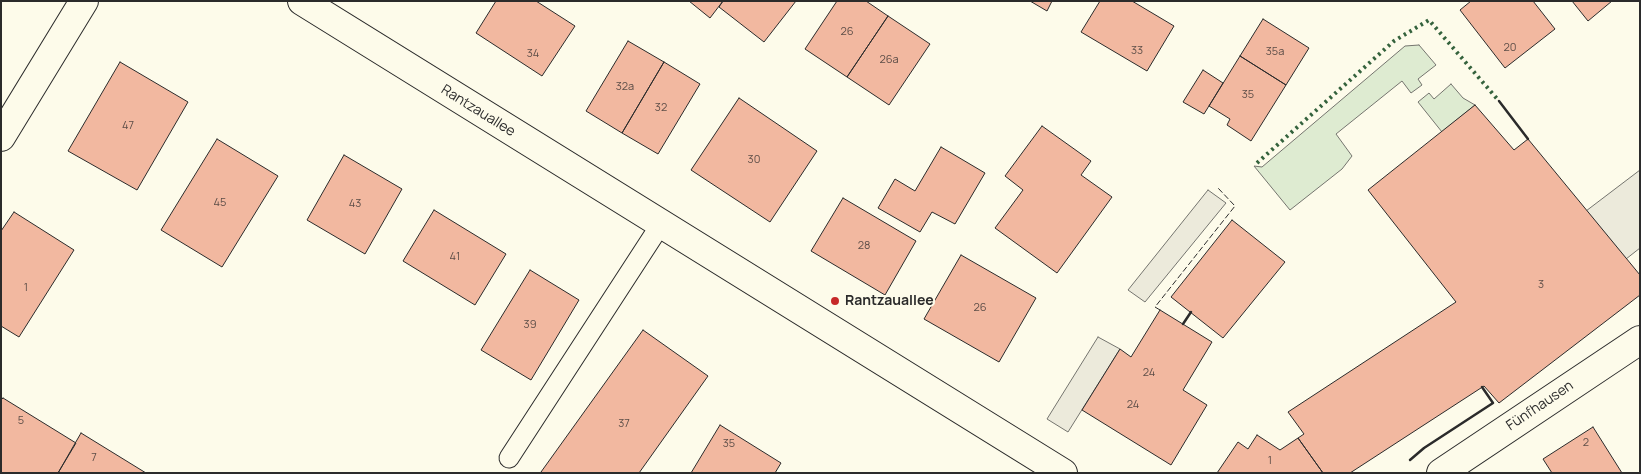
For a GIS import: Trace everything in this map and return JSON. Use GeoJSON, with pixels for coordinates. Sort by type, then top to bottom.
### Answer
{"type":"FeatureCollection","features":[{"type":"Feature","properties":{"kind":"main road"},"geometry":{"type":"LineString","coordinates":[[1,137],[84,1]]}},
{"type":"Feature","properties":{"kind":"main road","name":"Rantzauallee"},"geometry":{"type":"LineString","coordinates":[[302,1],[1063,473]]}},
{"type":"Feature","properties":{"kind":"main road","name":"Fünfhausen"},"geometry":{"type":"LineString","coordinates":[[1441,473],[1640,340]]}},
{"type":"Feature","properties":{"kind":"lane"},"geometry":{"type":"LineString","coordinates":[[509,458],[660,224]]}},
{"type":"Feature","properties":{"kind":"green space"},"geometry":{"type":"Polygon","coordinates":[[[1419,45],[1436,65],[1418,79],[1422,85],[1411,93],[1402,81],[1336,134],[1352,156],[1342,169],[1290,210],[1254,166],[1262,167],[1405,46],[1419,45]]]}},
{"type":"Feature","properties":{"kind":"green space"},"geometry":{"type":"Polygon","coordinates":[[[1451,84],[1463,98],[1475,105],[1442,132],[1418,102],[1429,93],[1434,99],[1451,84]]]}},
{"type":"Feature","properties":{"kind":"shaded area"},"geometry":{"type":"Polygon","coordinates":[[[1640,170],[1640,248],[1626,259],[1586,211],[1640,170]]]}},
{"type":"Feature","properties":{"kind":"shaded area"},"geometry":{"type":"Polygon","coordinates":[[[1208,190],[1226,203],[1145,302],[1128,290],[1208,190]]]}},
{"type":"Feature","properties":{"kind":"shaded area"},"geometry":{"type":"Polygon","coordinates":[[[1098,337],[1120,349],[1068,432],[1047,419],[1098,337]]]}},
{"type":"Feature","properties":{"kind":"building"},"geometry":{"type":"Polygon","coordinates":[[[496,1],[536,1],[575,26],[542,76],[476,33],[496,1]]]}},
{"type":"Feature","properties":{"kind":"building"},"geometry":{"type":"Polygon","coordinates":[[[689,1],[723,1],[710,18],[689,1]]]}},
{"type":"Feature","properties":{"kind":"building"},"geometry":{"type":"Polygon","coordinates":[[[723,1],[796,1],[764,42],[719,7],[723,1]]]}},
{"type":"Feature","properties":{"kind":"building"},"geometry":{"type":"Polygon","coordinates":[[[837,1],[866,1],[888,16],[847,77],[805,49],[837,1]]]}},
{"type":"Feature","properties":{"kind":"building"},"geometry":{"type":"Polygon","coordinates":[[[1030,1],[1052,1],[1047,11],[1030,1]]]}},
{"type":"Feature","properties":{"kind":"building"},"geometry":{"type":"Polygon","coordinates":[[[1100,1],[1132,1],[1174,26],[1147,71],[1081,32],[1100,1]]]}},
{"type":"Feature","properties":{"kind":"building"},"geometry":{"type":"Polygon","coordinates":[[[1471,1],[1533,1],[1555,29],[1505,68],[1460,10],[1471,1]]]}},
{"type":"Feature","properties":{"kind":"building"},"geometry":{"type":"Polygon","coordinates":[[[1572,1],[1612,1],[1588,21],[1572,1]]]}},
{"type":"Feature","properties":{"kind":"building"},"geometry":{"type":"Polygon","coordinates":[[[888,16],[930,44],[889,105],[847,77],[888,16]]]}},
{"type":"Feature","properties":{"kind":"building"},"geometry":{"type":"Polygon","coordinates":[[[1263,19],[1309,48],[1286,85],[1240,56],[1263,19]]]}},
{"type":"Feature","properties":{"kind":"building"},"geometry":{"type":"Polygon","coordinates":[[[628,41],[664,62],[622,133],[586,111],[628,41]]]}},
{"type":"Feature","properties":{"kind":"building"},"geometry":{"type":"Polygon","coordinates":[[[1240,56],[1286,85],[1251,141],[1227,125],[1230,119],[1209,106],[1240,56]]]}},
{"type":"Feature","properties":{"kind":"building"},"geometry":{"type":"Polygon","coordinates":[[[120,62],[188,102],[137,190],[68,151],[120,62]]]}},
{"type":"Feature","properties":{"kind":"building"},"geometry":{"type":"Polygon","coordinates":[[[664,62],[700,84],[658,154],[622,133],[664,62]]]}},
{"type":"Feature","properties":{"kind":"building"},"geometry":{"type":"Polygon","coordinates":[[[1203,70],[1223,83],[1204,114],[1183,102],[1203,70]]]}},
{"type":"Feature","properties":{"kind":"building"},"geometry":{"type":"Polygon","coordinates":[[[739,98],[817,151],[770,222],[691,170],[739,98]]]}},
{"type":"Feature","properties":{"kind":"building"},"geometry":{"type":"Polygon","coordinates":[[[1475,105],[1514,150],[1528,139],[1640,275],[1640,295],[1499,403],[1484,386],[1350,473],[1323,473],[1298,438],[1304,434],[1288,412],[1456,302],[1368,190],[1475,105]]]}},
{"type":"Feature","properties":{"kind":"building"},"geometry":{"type":"Polygon","coordinates":[[[1042,126],[1091,161],[1081,175],[1112,197],[1057,273],[995,228],[1023,190],[1005,176],[1042,126]]]}},
{"type":"Feature","properties":{"kind":"building"},"geometry":{"type":"Polygon","coordinates":[[[217,139],[278,176],[222,267],[161,230],[217,139]]]}},
{"type":"Feature","properties":{"kind":"building"},"geometry":{"type":"Polygon","coordinates":[[[941,147],[985,173],[955,224],[932,212],[920,232],[878,208],[895,179],[915,191],[941,147]]]}},
{"type":"Feature","properties":{"kind":"building"},"geometry":{"type":"Polygon","coordinates":[[[344,155],[402,189],[365,254],[307,220],[344,155]]]}},
{"type":"Feature","properties":{"kind":"building"},"geometry":{"type":"Polygon","coordinates":[[[843,198],[916,241],[885,295],[811,251],[843,198]]]}},
{"type":"Feature","properties":{"kind":"building"},"geometry":{"type":"Polygon","coordinates":[[[434,210],[506,254],[475,305],[403,261],[434,210]]]}},
{"type":"Feature","properties":{"kind":"building"},"geometry":{"type":"Polygon","coordinates":[[[14,212],[74,250],[19,337],[1,326],[1,231],[14,212]]]}},
{"type":"Feature","properties":{"kind":"building"},"geometry":{"type":"Polygon","coordinates":[[[1232,220],[1285,262],[1223,338],[1171,297],[1232,220]]]}},
{"type":"Feature","properties":{"kind":"building"},"geometry":{"type":"Polygon","coordinates":[[[961,255],[1036,298],[999,362],[924,319],[961,255]]]}},
{"type":"Feature","properties":{"kind":"building"},"geometry":{"type":"Polygon","coordinates":[[[530,270],[579,300],[531,380],[481,350],[530,270]]]}},
{"type":"Feature","properties":{"kind":"building"},"geometry":{"type":"Polygon","coordinates":[[[1160,310],[1212,342],[1183,390],[1207,405],[1171,465],[1082,410],[1120,349],[1131,357],[1160,310]]]}},
{"type":"Feature","properties":{"kind":"building"},"geometry":{"type":"Polygon","coordinates":[[[643,330],[708,376],[639,473],[541,472],[643,330]]]}},
{"type":"Feature","properties":{"kind":"building"},"geometry":{"type":"Polygon","coordinates":[[[3,398],[76,443],[58,473],[1,473],[1,400],[3,398]]]}},
{"type":"Feature","properties":{"kind":"building"},"geometry":{"type":"Polygon","coordinates":[[[720,425],[781,463],[775,473],[691,473],[720,425]]]}},
{"type":"Feature","properties":{"kind":"building"},"geometry":{"type":"Polygon","coordinates":[[[1593,427],[1622,473],[1552,473],[1543,459],[1593,427]]]}},
{"type":"Feature","properties":{"kind":"building"},"geometry":{"type":"Polygon","coordinates":[[[81,433],[146,473],[58,473],[81,433]]]}},
{"type":"Feature","properties":{"kind":"building"},"geometry":{"type":"Polygon","coordinates":[[[1257,435],[1280,450],[1298,438],[1323,473],[1217,473],[1238,442],[1248,449],[1257,435]]]}},
{"type":"Feature","properties":{"kind":"hedge"},"geometry":{"type":"LineString","coordinates":[[1257,163],[1394,41],[1429,20],[1499,101]]}},
{"type":"Feature","properties":{"kind":"fence"},"geometry":{"type":"LineString","coordinates":[[1160,310],[1155,307],[1235,206],[1218,188]]}},
{"type":"Feature","properties":{"kind":"wall"},"geometry":{"type":"LineString","coordinates":[[1499,101],[1528,139]]}},
{"type":"Feature","properties":{"kind":"wall"},"geometry":{"type":"LineString","coordinates":[[1183,324],[1191,312]]}},
{"type":"Feature","properties":{"kind":"wall"},"geometry":{"type":"LineString","coordinates":[[1410,460],[1424,448],[1493,403],[1482,387]]}},
{"type":"Feature","properties":{"kind":"place","name":"Rantzauallee"},"geometry":{"type":"Point","coordinates":[835,301]}}]}
